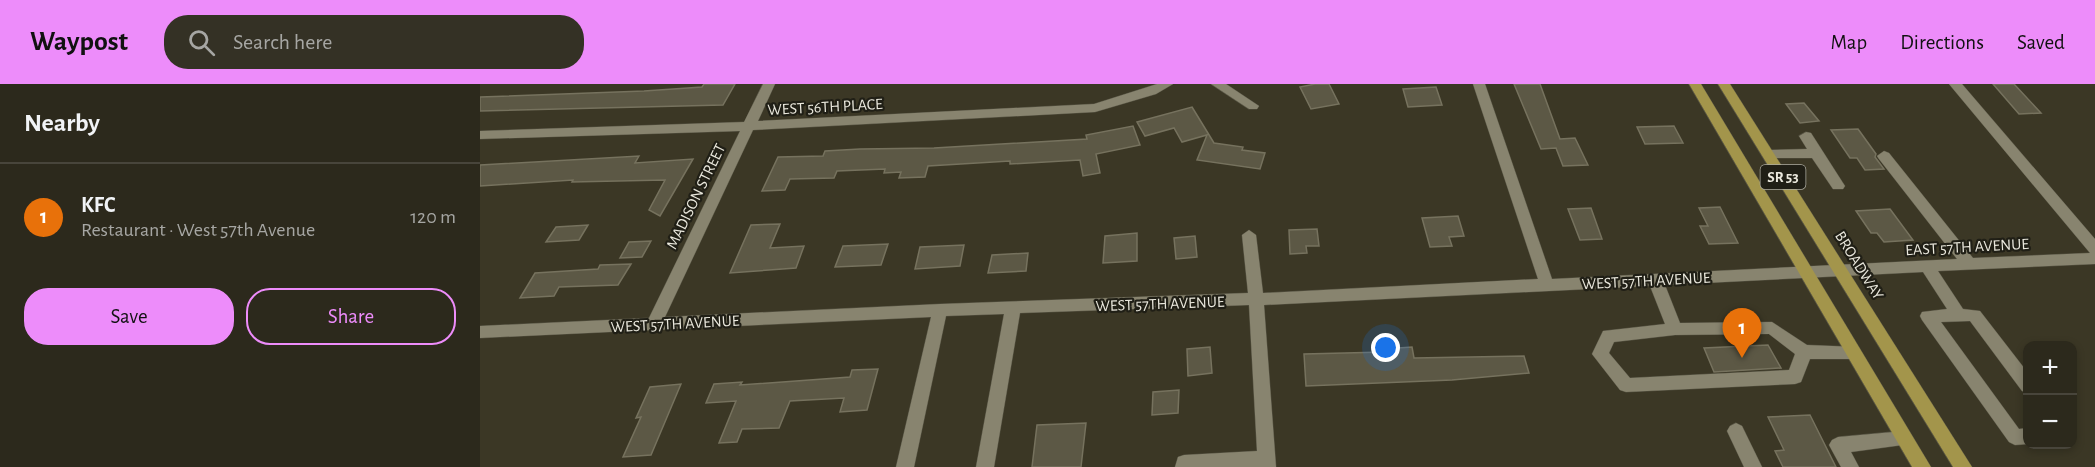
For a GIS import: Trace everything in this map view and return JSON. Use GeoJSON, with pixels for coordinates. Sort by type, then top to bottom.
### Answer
{"type":"FeatureCollection","features":[{"type":"Feature","properties":{"kind":"main road","name":"SR 53"},"geometry":{"type":"LineString","coordinates":[[1695,84],[1922,467]]}},
{"type":"Feature","properties":{"kind":"main road","name":"BROADWAY"},"geometry":{"type":"LineString","coordinates":[[1724,84],[1770,154],[1840,271],[1963,467]]}},
{"type":"Feature","properties":{"kind":"street","name":"MADISON STREET"},"geometry":{"type":"LineString","coordinates":[[654,324],[769,84]]}},
{"type":"Feature","properties":{"kind":"street","name":"WEST 56TH PLACE"},"geometry":{"type":"LineString","coordinates":[[480,135],[749,126],[1095,108],[1152,91],[1167,84]]}},
{"type":"Feature","properties":{"kind":"street"},"geometry":{"type":"LineString","coordinates":[[1217,84],[1253,106]]}},
{"type":"Feature","properties":{"kind":"street"},"geometry":{"type":"LineString","coordinates":[[1479,84],[1546,285]]}},
{"type":"Feature","properties":{"kind":"street"},"geometry":{"type":"LineString","coordinates":[[1955,84],[2095,249]]}},
{"type":"Feature","properties":{"kind":"street"},"geometry":{"type":"LineString","coordinates":[[1806,136],[1838,186]]}},
{"type":"Feature","properties":{"kind":"street"},"geometry":{"type":"LineString","coordinates":[[1770,154],[1816,153]]}},
{"type":"Feature","properties":{"kind":"street"},"geometry":{"type":"LineString","coordinates":[[1884,156],[1969,264]]}},
{"type":"Feature","properties":{"kind":"street"},"geometry":{"type":"LineString","coordinates":[[1184,467],[1184,462],[1267,463],[1256,299],[1249,235]]}},
{"type":"Feature","properties":{"kind":"street","name":"EAST 57TH AVENUE"},"geometry":{"type":"LineString","coordinates":[[1840,271],[2095,258]]}},
{"type":"Feature","properties":{"kind":"street"},"geometry":{"type":"LineString","coordinates":[[1927,266],[1958,314]]}},
{"type":"Feature","properties":{"kind":"street","name":"WEST 57TH AVENUE"},"geometry":{"type":"LineString","coordinates":[[480,332],[940,310],[1256,299],[1840,271]]}},
{"type":"Feature","properties":{"kind":"street"},"geometry":{"type":"LineString","coordinates":[[1655,280],[1675,329]]}},
{"type":"Feature","properties":{"kind":"street"},"geometry":{"type":"LineString","coordinates":[[985,467],[1013,308]]}},
{"type":"Feature","properties":{"kind":"street"},"geometry":{"type":"LineString","coordinates":[[905,467],[940,310]]}},
{"type":"Feature","properties":{"kind":"street"},"geometry":{"type":"LineString","coordinates":[[2023,379],[1974,315],[1928,316],[2015,436],[2023,436]]}},
{"type":"Feature","properties":{"kind":"street"},"geometry":{"type":"LineString","coordinates":[[1804,352],[1795,377],[1626,385],[1600,354],[1609,336],[1675,329],[1772,328],[1804,352],[1852,352]]}},
{"type":"Feature","properties":{"kind":"street"},"geometry":{"type":"LineString","coordinates":[[1736,431],[1753,467]]}},
{"type":"Feature","properties":{"kind":"street"},"geometry":{"type":"LineString","coordinates":[[1850,467],[1838,444],[1904,439]]}},
{"type":"Feature","properties":{"kind":"building"},"geometry":{"type":"Polygon","coordinates":[[[704,84],[735,84],[723,105],[480,111],[480,97],[644,91],[702,87],[704,84]]]}},
{"type":"Feature","properties":{"kind":"building"},"geometry":{"type":"Polygon","coordinates":[[[1329,84],[1339,104],[1311,109],[1300,87],[1329,84]]]}},
{"type":"Feature","properties":{"kind":"building"},"geometry":{"type":"Polygon","coordinates":[[[1514,84],[1540,84],[1560,139],[1575,138],[1588,165],[1563,166],[1556,148],[1541,149],[1514,84]]]}},
{"type":"Feature","properties":{"kind":"building"},"geometry":{"type":"Polygon","coordinates":[[[1993,84],[2014,84],[2041,113],[2019,114],[1993,84]]]}},
{"type":"Feature","properties":{"kind":"building"},"geometry":{"type":"Polygon","coordinates":[[[1436,87],[1442,105],[1408,107],[1403,89],[1436,87]]]}},
{"type":"Feature","properties":{"kind":"building"},"geometry":{"type":"Polygon","coordinates":[[[1804,103],[1819,121],[1800,123],[1786,104],[1804,103]]]}},
{"type":"Feature","properties":{"kind":"building"},"geometry":{"type":"Polygon","coordinates":[[[1192,107],[1214,143],[1265,153],[1260,169],[1197,160],[1207,135],[1182,142],[1174,128],[1145,136],[1137,122],[1192,107]]]}},
{"type":"Feature","properties":{"kind":"building"},"geometry":{"type":"Polygon","coordinates":[[[1133,126],[1140,145],[1096,154],[1100,173],[1083,176],[1080,160],[1010,164],[1010,161],[928,166],[925,177],[899,178],[901,172],[884,173],[885,169],[837,171],[834,178],[790,179],[785,190],[762,191],[778,157],[823,156],[825,151],[934,148],[1087,139],[1086,135],[1133,126]]]}},
{"type":"Feature","properties":{"kind":"building"},"geometry":{"type":"Polygon","coordinates":[[[1674,126],[1683,143],[1645,144],[1637,127],[1674,126]]]}},
{"type":"Feature","properties":{"kind":"building"},"geometry":{"type":"Polygon","coordinates":[[[1858,129],[1884,169],[1865,170],[1857,158],[1850,158],[1831,130],[1858,129]]]}},
{"type":"Feature","properties":{"kind":"building"},"geometry":{"type":"Polygon","coordinates":[[[639,156],[635,163],[693,159],[660,216],[649,210],[665,180],[572,182],[573,180],[480,186],[480,165],[639,156]]]}},
{"type":"Feature","properties":{"kind":"building"},"geometry":{"type":"Polygon","coordinates":[[[1720,207],[1738,243],[1709,244],[1700,226],[1708,226],[1699,208],[1720,207]]]}},
{"type":"Feature","properties":{"kind":"building"},"geometry":{"type":"Polygon","coordinates":[[[1591,208],[1602,239],[1580,240],[1568,209],[1591,208]]]}},
{"type":"Feature","properties":{"kind":"building"},"geometry":{"type":"Polygon","coordinates":[[[1890,209],[1913,240],[1884,242],[1877,233],[1871,233],[1856,211],[1890,209]]]}},
{"type":"Feature","properties":{"kind":"building"},"geometry":{"type":"Polygon","coordinates":[[[1458,216],[1464,236],[1449,237],[1452,246],[1430,247],[1422,218],[1458,216]]]}},
{"type":"Feature","properties":{"kind":"building"},"geometry":{"type":"Polygon","coordinates":[[[780,224],[770,248],[804,246],[796,268],[730,273],[751,225],[780,224]]]}},
{"type":"Feature","properties":{"kind":"building"},"geometry":{"type":"Polygon","coordinates":[[[588,225],[579,240],[546,242],[556,227],[588,225]]]}},
{"type":"Feature","properties":{"kind":"building"},"geometry":{"type":"Polygon","coordinates":[[[1317,229],[1319,246],[1306,246],[1307,253],[1290,254],[1289,230],[1317,229]]]}},
{"type":"Feature","properties":{"kind":"building"},"geometry":{"type":"Polygon","coordinates":[[[1137,233],[1137,261],[1103,263],[1105,236],[1137,233]]]}},
{"type":"Feature","properties":{"kind":"building"},"geometry":{"type":"Polygon","coordinates":[[[1195,236],[1197,257],[1176,259],[1174,238],[1195,236]]]}},
{"type":"Feature","properties":{"kind":"building"},"geometry":{"type":"Polygon","coordinates":[[[651,241],[642,257],[620,258],[629,242],[651,241]]]}},
{"type":"Feature","properties":{"kind":"building"},"geometry":{"type":"Polygon","coordinates":[[[888,244],[881,265],[835,267],[843,246],[888,244]]]}},
{"type":"Feature","properties":{"kind":"building"},"geometry":{"type":"Polygon","coordinates":[[[964,245],[960,266],[915,269],[920,247],[964,245]]]}},
{"type":"Feature","properties":{"kind":"building"},"geometry":{"type":"Polygon","coordinates":[[[1028,253],[1026,271],[988,273],[992,255],[1028,253]]]}},
{"type":"Feature","properties":{"kind":"building"},"geometry":{"type":"Polygon","coordinates":[[[631,264],[618,285],[559,287],[554,296],[520,298],[535,273],[598,269],[600,265],[631,264]]]}},
{"type":"Feature","properties":{"kind":"building"},"geometry":{"type":"Polygon","coordinates":[[[1768,345],[1781,368],[1714,372],[1704,348],[1768,345]]]}},
{"type":"Feature","properties":{"kind":"building"},"geometry":{"type":"Polygon","coordinates":[[[1210,347],[1212,373],[1188,376],[1187,349],[1210,347]]]}},
{"type":"Feature","properties":{"kind":"building"},"geometry":{"type":"Polygon","coordinates":[[[1412,347],[1414,358],[1524,356],[1529,373],[1452,380],[1306,386],[1304,354],[1385,352],[1384,349],[1412,347]]]}},
{"type":"Feature","properties":{"kind":"building"},"geometry":{"type":"Polygon","coordinates":[[[878,369],[867,410],[840,412],[844,398],[790,401],[779,428],[742,429],[737,442],[719,443],[736,401],[706,403],[714,384],[742,382],[740,385],[850,377],[852,370],[878,369]]]}},
{"type":"Feature","properties":{"kind":"building"},"geometry":{"type":"Polygon","coordinates":[[[681,384],[651,455],[623,457],[641,417],[636,418],[650,387],[681,384]]]}},
{"type":"Feature","properties":{"kind":"building"},"geometry":{"type":"Polygon","coordinates":[[[1179,390],[1178,413],[1152,415],[1153,392],[1179,390]]]}},
{"type":"Feature","properties":{"kind":"building"},"geometry":{"type":"Polygon","coordinates":[[[1810,415],[1836,467],[1783,467],[1775,451],[1784,450],[1768,417],[1810,415]]]}},
{"type":"Feature","properties":{"kind":"building"},"geometry":{"type":"Polygon","coordinates":[[[1086,423],[1081,467],[1032,467],[1037,425],[1086,423]]]}},
{"type":"Feature","properties":{"kind":"place","name":"KFC"},"geometry":{"type":"Point","coordinates":[1742,358]}}]}
